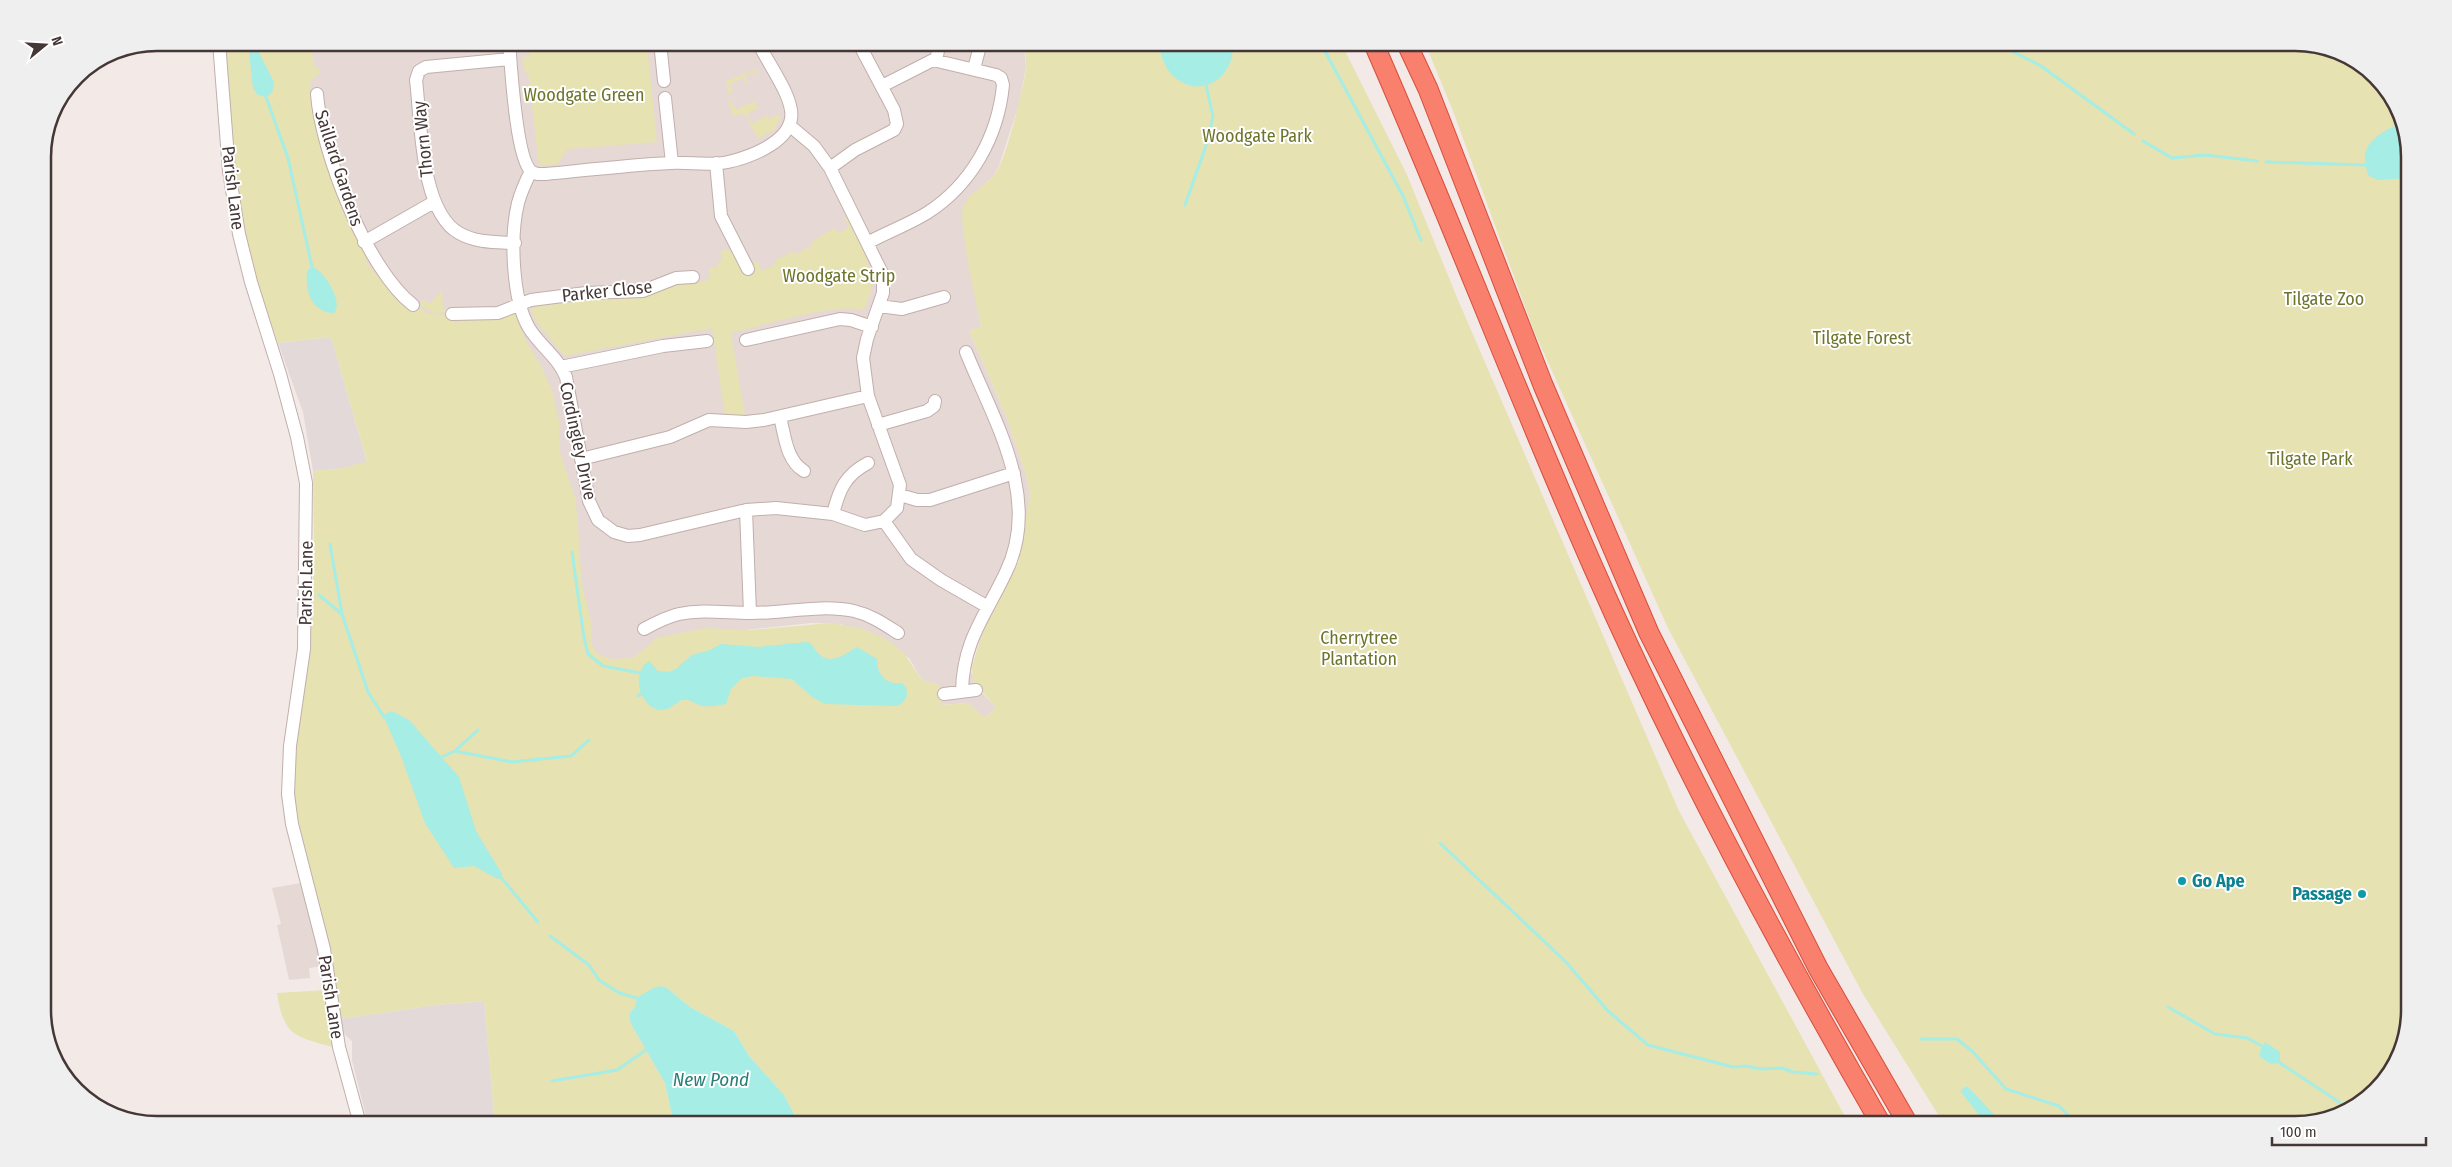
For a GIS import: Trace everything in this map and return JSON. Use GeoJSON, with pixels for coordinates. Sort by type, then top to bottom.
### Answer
{"type":"FeatureCollection","features":[{"type":"Feature","properties":{"kind":"highway"},"geometry":{"type":"LineString","coordinates":[[1366,51],[1418,144]]}},
{"type":"Feature","properties":{"kind":"highway"},"geometry":{"type":"LineString","coordinates":[[1377,51],[1418,144],[1530,423],[1595,573],[1667,725],[1800,984],[1876,1116]]}},
{"type":"Feature","properties":{"kind":"highway"},"geometry":{"type":"LineString","coordinates":[[1411,51],[1543,385],[1648,633],[1818,968],[1903,1116]]}},
{"type":"Feature","properties":{"kind":"street","name":"Parish Lane"},"geometry":{"type":"LineString","coordinates":[[220,51],[230,171],[238,234],[250,282],[293,422],[306,483],[308,515],[304,649],[290,746],[288,794],[292,824],[324,949],[339,1047],[358,1116]]}},
{"type":"Feature","properties":{"kind":"street"},"geometry":{"type":"LineString","coordinates":[[510,51],[522,154],[531,171],[535,174],[672,163],[716,163],[735,160],[775,142],[784,134],[792,118],[790,105],[763,51]]}},
{"type":"Feature","properties":{"kind":"street"},"geometry":{"type":"LineString","coordinates":[[661,51],[664,81]]}},
{"type":"Feature","properties":{"kind":"street"},"geometry":{"type":"LineString","coordinates":[[830,168],[855,150],[896,126],[896,114],[863,51]]}},
{"type":"Feature","properties":{"kind":"street"},"geometry":{"type":"LineString","coordinates":[[936,60],[938,51]]}},
{"type":"Feature","properties":{"kind":"street"},"geometry":{"type":"LineString","coordinates":[[974,69],[979,51]]}},
{"type":"Feature","properties":{"kind":"street","name":"Thorn Way"},"geometry":{"type":"LineString","coordinates":[[510,59],[426,67],[417,74],[428,184],[434,202],[448,224],[457,233],[483,241],[515,242]]}},
{"type":"Feature","properties":{"kind":"street"},"geometry":{"type":"LineString","coordinates":[[869,242],[933,209],[948,196],[979,162],[992,135],[1002,83],[998,76],[936,60],[920,66],[882,86]]}},
{"type":"Feature","properties":{"kind":"street","name":"Saillard Gardens"},"geometry":{"type":"LineString","coordinates":[[317,94],[322,124],[333,159],[349,208],[364,242],[391,283],[413,305]]}},
{"type":"Feature","properties":{"kind":"street"},"geometry":{"type":"LineString","coordinates":[[665,98],[672,163]]}},
{"type":"Feature","properties":{"kind":"street"},"geometry":{"type":"LineString","coordinates":[[789,125],[814,146],[830,168],[884,275],[883,293],[863,358],[868,396],[898,476],[900,495],[897,508],[884,521],[911,559],[940,580],[988,607]]}},
{"type":"Feature","properties":{"kind":"street"},"geometry":{"type":"LineString","coordinates":[[716,163],[721,216],[748,268]]}},
{"type":"Feature","properties":{"kind":"street","name":"Cordingley Drive"},"geometry":{"type":"LineString","coordinates":[[531,171],[518,203],[515,242],[516,276],[520,303],[530,330],[561,367],[569,391],[587,494],[593,511],[602,524],[619,534],[640,535],[749,510],[784,508],[833,514],[865,524],[884,521]]}},
{"type":"Feature","properties":{"kind":"street","name":"Saillard Gardens"},"geometry":{"type":"LineString","coordinates":[[364,242],[434,202]]}},
{"type":"Feature","properties":{"kind":"street","name":"Parker Close"},"geometry":{"type":"LineString","coordinates":[[520,303],[586,293],[643,291],[676,278],[694,277]]}},
{"type":"Feature","properties":{"kind":"street"},"geometry":{"type":"LineString","coordinates":[[879,306],[902,309],[944,297]]}},
{"type":"Feature","properties":{"kind":"street"},"geometry":{"type":"LineString","coordinates":[[452,314],[498,313],[520,303]]}},
{"type":"Feature","properties":{"kind":"street"},"geometry":{"type":"LineString","coordinates":[[746,340],[840,319],[872,327]]}},
{"type":"Feature","properties":{"kind":"street"},"geometry":{"type":"LineString","coordinates":[[561,367],[663,346],[707,341]]}},
{"type":"Feature","properties":{"kind":"street"},"geometry":{"type":"LineString","coordinates":[[962,691],[967,650],[1007,571],[1016,543],[1020,511],[1014,473],[966,352]]}},
{"type":"Feature","properties":{"kind":"street"},"geometry":{"type":"LineString","coordinates":[[581,460],[670,437],[709,420],[746,422],[780,417],[868,396]]}},
{"type":"Feature","properties":{"kind":"street"},"geometry":{"type":"LineString","coordinates":[[878,425],[927,411],[934,406],[935,401]]}},
{"type":"Feature","properties":{"kind":"street"},"geometry":{"type":"LineString","coordinates":[[780,417],[791,459],[795,466],[804,471]]}},
{"type":"Feature","properties":{"kind":"street"},"geometry":{"type":"LineString","coordinates":[[833,514],[843,483],[852,472],[868,462]]}},
{"type":"Feature","properties":{"kind":"street"},"geometry":{"type":"LineString","coordinates":[[900,495],[916,500],[930,500],[1014,473]]}},
{"type":"Feature","properties":{"kind":"street"},"geometry":{"type":"LineString","coordinates":[[749,510],[750,613]]}},
{"type":"Feature","properties":{"kind":"street"},"geometry":{"type":"LineString","coordinates":[[644,629],[666,617],[684,613],[720,610],[750,613],[826,609],[853,611],[872,618],[898,633]]}},
{"type":"Feature","properties":{"kind":"street"},"geometry":{"type":"LineString","coordinates":[[944,694],[976,690]]}},
{"type":"Feature","properties":{"kind":"shaded area"},"geometry":{"type":"Polygon","coordinates":[[[300,51],[1025,51],[1026,67],[1019,104],[999,166],[994,175],[968,200],[963,209],[965,240],[981,328],[969,330],[1006,416],[1026,475],[1030,494],[1028,518],[1016,568],[983,630],[971,672],[980,691],[996,707],[985,718],[968,703],[941,705],[939,685],[922,680],[909,658],[841,624],[811,623],[745,630],[639,653],[634,658],[577,664],[402,333],[350,258],[304,100],[300,51]]]}},
{"type":"Feature","properties":{"kind":"shaded area"},"geometry":{"type":"Polygon","coordinates":[[[331,337],[367,462],[344,468],[313,471],[303,412],[278,343],[331,337]]]}},
{"type":"Feature","properties":{"kind":"shaded area"},"geometry":{"type":"Polygon","coordinates":[[[301,883],[324,966],[309,968],[310,978],[289,980],[277,925],[281,924],[272,888],[301,883]]]}},
{"type":"Feature","properties":{"kind":"shaded area"},"geometry":{"type":"Polygon","coordinates":[[[484,1001],[494,1116],[366,1116],[352,1060],[352,1041],[342,1032],[339,1019],[436,1005],[484,1001]]]}},
{"type":"Feature","properties":{"kind":"green space"},"geometry":{"type":"Polygon","coordinates":[[[224,51],[312,51],[314,68],[319,67],[320,73],[310,82],[311,95],[367,255],[366,261],[377,276],[382,277],[415,306],[429,314],[450,315],[451,321],[498,317],[514,311],[524,337],[543,370],[552,391],[559,422],[560,452],[576,501],[582,585],[591,621],[592,644],[595,652],[610,659],[634,658],[656,638],[705,628],[750,630],[832,623],[864,629],[888,640],[904,653],[922,680],[939,685],[941,705],[968,703],[985,718],[996,707],[973,682],[972,667],[983,630],[1019,561],[1030,494],[1026,475],[1006,416],[969,330],[981,327],[965,247],[962,216],[965,202],[995,174],[1004,154],[1018,107],[1026,69],[1025,51],[1345,51],[1407,175],[1458,300],[1679,811],[1845,1116],[795,1116],[784,1095],[749,1056],[734,1031],[690,1007],[667,988],[635,1007],[629,1014],[631,1024],[665,1083],[672,1116],[494,1116],[484,1001],[436,1005],[339,1019],[294,798],[296,737],[308,665],[311,630],[314,550],[313,471],[344,468],[367,461],[331,337],[278,343],[260,292],[246,240],[231,142],[224,51]]]}},
{"type":"Feature","properties":{"kind":"green space","name":"Woodgate Green"},"geometry":{"type":"Polygon","coordinates":[[[530,51],[648,51],[657,142],[567,149],[558,164],[539,166],[528,73],[525,73],[522,57],[530,56],[530,51]]]}},
{"type":"Feature","properties":{"kind":"green space","name":"Tilgate Forest"},"geometry":{"type":"Polygon","coordinates":[[[1428,51],[2294,51],[2315,53],[2335,59],[2353,69],[2374,88],[2390,111],[2399,137],[2401,151],[2401,1009],[2399,1030],[2393,1050],[2379,1074],[2364,1089],[2341,1105],[2315,1114],[2301,1116],[1939,1116],[1863,994],[1668,628],[1534,331],[1453,111],[1428,51]]]}},
{"type":"Feature","properties":{"kind":"green space"},"geometry":{"type":"Polygon","coordinates":[[[756,69],[759,78],[754,72],[745,76],[749,83],[747,84],[743,78],[729,85],[733,92],[728,95],[726,81],[756,69]]]}},
{"type":"Feature","properties":{"kind":"green space"},"geometry":{"type":"Polygon","coordinates":[[[729,96],[736,110],[754,101],[758,108],[747,114],[752,124],[767,116],[769,119],[778,114],[780,117],[775,129],[758,139],[745,114],[732,116],[729,96]]]}},
{"type":"Feature","properties":{"kind":"green space","name":"Woodgate Strip"},"geometry":{"type":"Polygon","coordinates":[[[846,216],[868,262],[871,285],[864,310],[852,308],[818,312],[731,333],[745,416],[725,416],[712,328],[564,356],[535,320],[531,309],[547,302],[550,305],[589,297],[606,300],[659,292],[673,284],[710,280],[709,268],[718,267],[718,262],[722,261],[721,250],[732,250],[737,255],[736,260],[740,268],[751,276],[752,263],[757,261],[762,271],[776,264],[774,261],[793,251],[796,254],[813,245],[811,242],[835,228],[838,233],[849,227],[844,217],[846,216]]]}},
{"type":"Feature","properties":{"kind":"green space"},"geometry":{"type":"Polygon","coordinates":[[[442,292],[443,309],[450,308],[451,312],[434,313],[419,305],[424,299],[430,304],[442,292]]]}},
{"type":"Feature","properties":{"kind":"green space"},"geometry":{"type":"Polygon","coordinates":[[[327,990],[335,1048],[310,1041],[294,1033],[284,1019],[277,993],[327,990]]]}},
{"type":"Feature","properties":{"kind":"water"},"geometry":{"type":"Polygon","coordinates":[[[250,51],[258,51],[274,82],[272,93],[266,97],[258,95],[253,88],[250,51]]]}},
{"type":"Feature","properties":{"kind":"water"},"geometry":{"type":"Polygon","coordinates":[[[1160,51],[1232,51],[1228,67],[1222,76],[1203,86],[1193,86],[1182,82],[1171,74],[1160,51]]]}},
{"type":"Feature","properties":{"kind":"water"},"geometry":{"type":"Polygon","coordinates":[[[2396,125],[2401,151],[2401,179],[2378,180],[2369,176],[2365,157],[2367,149],[2376,137],[2396,125]]]}},
{"type":"Feature","properties":{"kind":"water"},"geometry":{"type":"Polygon","coordinates":[[[312,267],[322,274],[335,294],[336,308],[334,313],[320,309],[311,299],[307,286],[307,271],[312,267]]]}},
{"type":"Feature","properties":{"kind":"water"},"geometry":{"type":"Polygon","coordinates":[[[806,642],[812,644],[817,652],[827,659],[842,656],[857,647],[877,659],[880,674],[883,677],[891,682],[902,683],[905,686],[907,693],[905,699],[896,706],[825,704],[812,697],[792,679],[753,676],[742,678],[731,689],[726,704],[702,706],[685,700],[662,710],[648,704],[640,689],[640,674],[644,665],[649,661],[658,671],[669,672],[676,669],[692,655],[710,650],[721,644],[758,647],[806,642]]]}},
{"type":"Feature","properties":{"kind":"water"},"geometry":{"type":"Polygon","coordinates":[[[392,711],[409,720],[459,777],[476,831],[502,874],[498,879],[474,866],[454,868],[425,823],[401,756],[383,715],[392,711]]]}},
{"type":"Feature","properties":{"kind":"water","name":"New Pond"},"geometry":{"type":"Polygon","coordinates":[[[660,986],[667,988],[690,1007],[734,1031],[749,1056],[784,1095],[795,1116],[672,1116],[665,1083],[631,1024],[629,1014],[635,1007],[637,998],[660,986]]]}},
{"type":"Feature","properties":{"kind":"water"},"geometry":{"type":"Polygon","coordinates":[[[2265,1042],[2280,1052],[2280,1063],[2271,1064],[2260,1057],[2260,1051],[2265,1042]]]}},
{"type":"Feature","properties":{"kind":"water"},"geometry":{"type":"Polygon","coordinates":[[[1967,1086],[1995,1116],[1980,1116],[1960,1091],[1967,1086]]]}},
{"type":"Feature","properties":{"kind":"waterway"},"geometry":{"type":"LineString","coordinates":[[1325,51],[1403,196],[1421,240]]}},
{"type":"Feature","properties":{"kind":"waterway"},"geometry":{"type":"LineString","coordinates":[[2012,51],[2041,66],[2134,134]]}},
{"type":"Feature","properties":{"kind":"waterway"},"geometry":{"type":"LineString","coordinates":[[1185,205],[1207,143],[1213,117],[1206,85]]}},
{"type":"Feature","properties":{"kind":"waterway"},"geometry":{"type":"LineString","coordinates":[[266,97],[288,158],[312,267]]}},
{"type":"Feature","properties":{"kind":"waterway"},"geometry":{"type":"LineString","coordinates":[[2143,141],[2172,158],[2205,155],[2257,161]]}},
{"type":"Feature","properties":{"kind":"waterway"},"geometry":{"type":"LineString","coordinates":[[2266,162],[2365,165]]}},
{"type":"Feature","properties":{"kind":"waterway"},"geometry":{"type":"LineString","coordinates":[[330,544],[342,614]]}},
{"type":"Feature","properties":{"kind":"waterway"},"geometry":{"type":"LineString","coordinates":[[572,552],[588,654],[603,666],[640,673]]}},
{"type":"Feature","properties":{"kind":"waterway"},"geometry":{"type":"LineString","coordinates":[[319,595],[342,614],[368,692],[384,717]]}},
{"type":"Feature","properties":{"kind":"waterway"},"geometry":{"type":"LineString","coordinates":[[455,751],[478,730]]}},
{"type":"Feature","properties":{"kind":"waterway"},"geometry":{"type":"LineString","coordinates":[[439,758],[455,751],[512,762],[571,756],[589,740]]}},
{"type":"Feature","properties":{"kind":"waterway"},"geometry":{"type":"LineString","coordinates":[[1440,843],[1566,962],[1608,1011],[1648,1045],[1733,1067],[1782,1068],[1793,1072],[1817,1074]]}},
{"type":"Feature","properties":{"kind":"waterway"},"geometry":{"type":"LineString","coordinates":[[499,875],[538,922]]}},
{"type":"Feature","properties":{"kind":"waterway"},"geometry":{"type":"LineString","coordinates":[[550,936],[589,965],[599,980],[619,993],[637,998]]}},
{"type":"Feature","properties":{"kind":"waterway"},"geometry":{"type":"LineString","coordinates":[[2168,1007],[2215,1034],[2247,1038],[2262,1046]]}},
{"type":"Feature","properties":{"kind":"waterway"},"geometry":{"type":"LineString","coordinates":[[1921,1039],[1957,1039],[1972,1051],[2006,1089],[2059,1106],[2069,1116]]}},
{"type":"Feature","properties":{"kind":"waterway"},"geometry":{"type":"LineString","coordinates":[[552,1081],[617,1070],[646,1050]]}},
{"type":"Feature","properties":{"kind":"waterway"},"geometry":{"type":"LineString","coordinates":[[2280,1063],[2342,1104]]}},
{"type":"Feature","properties":{"kind":"place","name":"Go Ape"},"geometry":{"type":"Point","coordinates":[2182,881]}},
{"type":"Feature","properties":{"kind":"place","name":"Passage"},"geometry":{"type":"Point","coordinates":[2362,894]}},
{"type":"Feature","properties":{"kind":"park label","name":"Woodgate Park"},"geometry":{"type":"Point","coordinates":[1257,136]}},
{"type":"Feature","properties":{"kind":"park label","name":"Tilgate Zoo"},"geometry":{"type":"Point","coordinates":[2324,299]}},
{"type":"Feature","properties":{"kind":"park label","name":"Tilgate Park"},"geometry":{"type":"Point","coordinates":[2310,459]}},
{"type":"Feature","properties":{"kind":"park label","name":"Cherrytree Plantation"},"geometry":{"type":"Point","coordinates":[1359,648]}}]}
